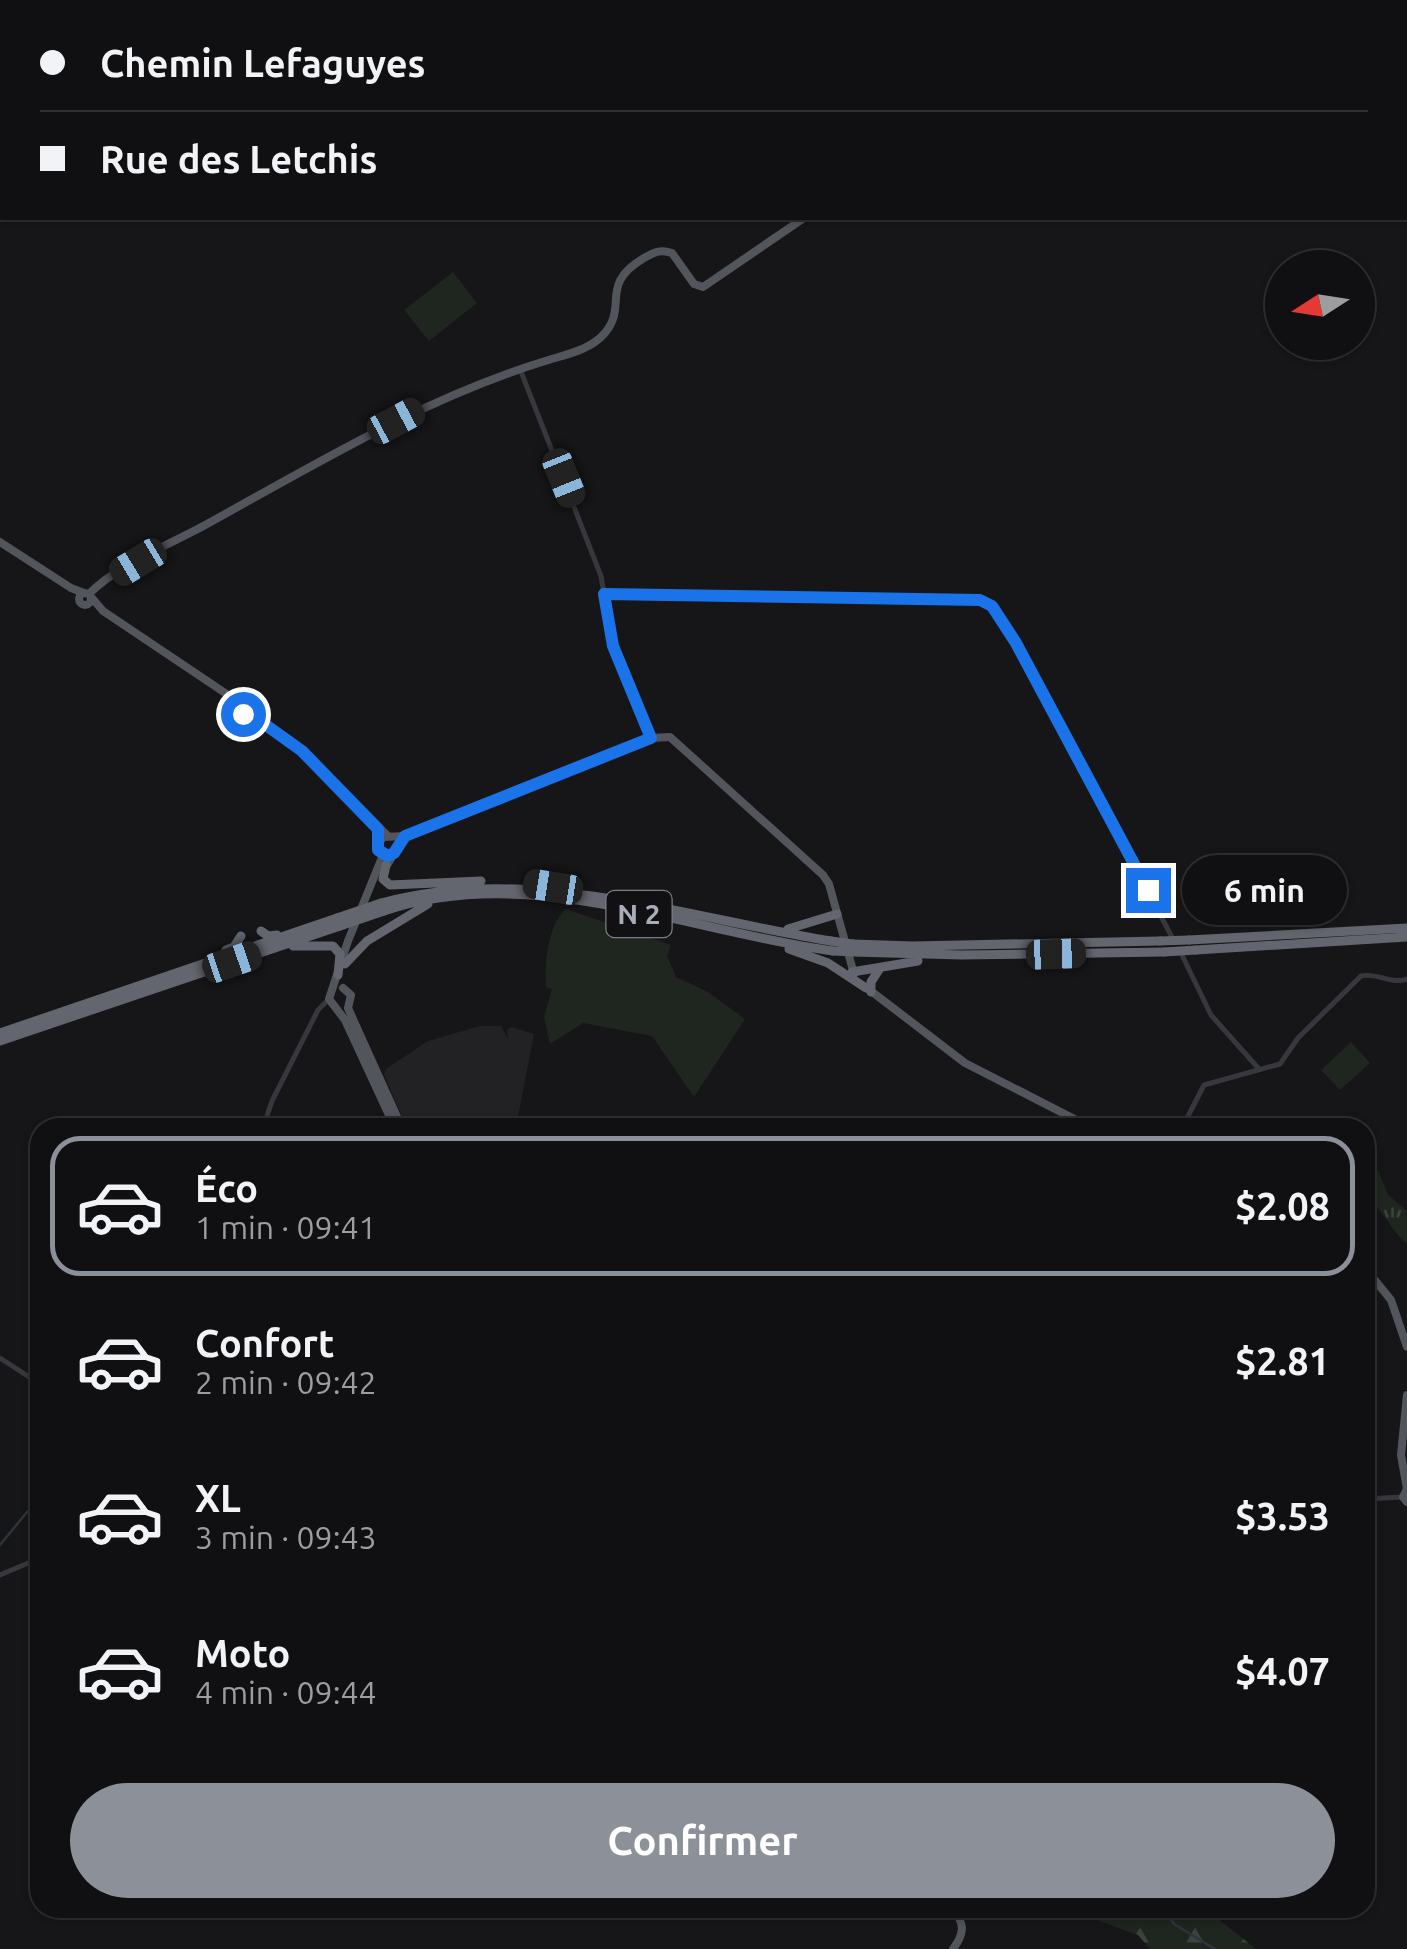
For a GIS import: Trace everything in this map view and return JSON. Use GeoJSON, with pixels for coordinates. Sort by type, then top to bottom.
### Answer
{"type":"FeatureCollection","features":[{"type":"Feature","properties":{"kind":"highway"},"geometry":{"type":"LineString","coordinates":[[386,858],[383,880],[390,884],[528,883],[587,896]]}},
{"type":"Feature","properties":{"kind":"highway","name":"N 2"},"geometry":{"type":"LineString","coordinates":[[0,1041],[434,890],[526,887],[772,931],[832,946]]}},
{"type":"Feature","properties":{"kind":"highway","name":"N 2"},"geometry":{"type":"LineString","coordinates":[[382,907],[484,893],[556,898],[724,931],[832,946],[1028,955],[1162,946],[1189,940],[1407,928]]}},
{"type":"Feature","properties":{"kind":"highway"},"geometry":{"type":"LineString","coordinates":[[345,964],[367,940],[444,897]]}},
{"type":"Feature","properties":{"kind":"highway"},"geometry":{"type":"LineString","coordinates":[[772,931],[803,927],[833,912]]}},
{"type":"Feature","properties":{"kind":"highway","name":"N 2"},"geometry":{"type":"LineString","coordinates":[[0,1033],[319,924],[338,922]]}},
{"type":"Feature","properties":{"kind":"highway"},"geometry":{"type":"LineString","coordinates":[[261,931],[273,936],[319,924]]}},
{"type":"Feature","properties":{"kind":"highway"},"geometry":{"type":"LineString","coordinates":[[724,931],[814,956],[868,990],[881,968]]}},
{"type":"Feature","properties":{"kind":"highway"},"geometry":{"type":"LineString","coordinates":[[133,988],[153,976],[234,947],[242,936]]}},
{"type":"Feature","properties":{"kind":"highway","name":"N 2"},"geometry":{"type":"LineString","coordinates":[[853,948],[1162,946],[1196,950],[1407,937]]}},
{"type":"Feature","properties":{"kind":"highway"},"geometry":{"type":"LineString","coordinates":[[232,962],[288,947],[330,944],[340,954],[338,975]]}},
{"type":"Feature","properties":{"kind":"highway"},"geometry":{"type":"LineString","coordinates":[[852,972],[914,961],[1028,955]]}},
{"type":"Feature","properties":{"kind":"main road"},"geometry":{"type":"LineString","coordinates":[[86,598],[138,562],[422,408],[520,368],[588,347],[606,332],[615,308],[619,279],[636,263],[662,250],[672,253],[694,284],[703,287],[801,220]]}},
{"type":"Feature","properties":{"kind":"main road"},"geometry":{"type":"LineString","coordinates":[[0,542],[302,751],[388,837]]}},
{"type":"Feature","properties":{"kind":"main road"},"geometry":{"type":"LineString","coordinates":[[386,858],[377,847],[388,837],[405,836],[651,738],[663,736],[679,742],[822,874],[852,972],[868,990],[976,1070],[1072,1118]]}},
{"type":"Feature","properties":{"kind":"main road"},"geometry":{"type":"LineString","coordinates":[[335,999],[386,858],[388,837]]}},
{"type":"Feature","properties":{"kind":"main road"},"geometry":{"type":"LineString","coordinates":[[386,858],[348,941],[335,999],[393,1118]]}},
{"type":"Feature","properties":{"kind":"main road"},"geometry":{"type":"LineString","coordinates":[[335,999],[350,995],[348,1008],[394,1118]]}},
{"type":"Feature","properties":{"kind":"main road"},"geometry":{"type":"LineString","coordinates":[[335,999],[348,1008]]}},
{"type":"Feature","properties":{"kind":"main road"},"geometry":{"type":"LineString","coordinates":[[1375,1280],[1391,1300],[1407,1346]]}},
{"type":"Feature","properties":{"kind":"main road"},"geometry":{"type":"LineString","coordinates":[[1405,1496],[1401,1454],[1407,1395]]}},
{"type":"Feature","properties":{"kind":"main road"},"geometry":{"type":"LineString","coordinates":[[953,1949],[963,1933],[961,1918]]}},
{"type":"Feature","properties":{"kind":"street"},"geometry":{"type":"LineString","coordinates":[[520,368],[601,576],[613,646],[651,738]]}},
{"type":"Feature","properties":{"kind":"street"},"geometry":{"type":"LineString","coordinates":[[604,594],[973,599],[992,606],[1070,743],[1207,1009],[1259,1069]]}},
{"type":"Feature","properties":{"kind":"street"},"geometry":{"type":"LineString","coordinates":[[1187,1118],[1204,1085],[1280,1064],[1298,1038],[1361,976],[1407,980]]}},
{"type":"Feature","properties":{"kind":"street"},"geometry":{"type":"LineString","coordinates":[[266,1118],[321,1005],[335,999]]}},
{"type":"Feature","properties":{"kind":"street"},"geometry":{"type":"LineString","coordinates":[[0,1358],[30,1378]]}},
{"type":"Feature","properties":{"kind":"street"},"geometry":{"type":"LineString","coordinates":[[1375,1498],[1405,1496]]}},
{"type":"Feature","properties":{"kind":"street"},"geometry":{"type":"LineString","coordinates":[[0,1575],[30,1562]]}},
{"type":"Feature","properties":{"kind":"shaded area"},"geometry":{"type":"Polygon","coordinates":[[[480,1026],[501,1026],[508,1039],[507,1030],[511,1027],[534,1034],[518,1118],[402,1118],[384,1074],[428,1041],[480,1026]]]}},
{"type":"Feature","properties":{"kind":"green space"},"geometry":{"type":"Polygon","coordinates":[[[453,272],[477,303],[429,341],[404,310],[453,272]]]}},
{"type":"Feature","properties":{"kind":"green space"},"geometry":{"type":"Polygon","coordinates":[[[566,909],[671,945],[667,956],[676,977],[708,992],[745,1019],[694,1097],[652,1036],[583,1023],[550,1044],[544,1017],[552,989],[546,987],[547,957],[551,934],[566,909]]]}},
{"type":"Feature","properties":{"kind":"green space"},"geometry":{"type":"Polygon","coordinates":[[[1351,1042],[1370,1063],[1340,1090],[1321,1070],[1351,1042]]]}},
{"type":"Feature","properties":{"kind":"green space"},"geometry":{"type":"Polygon","coordinates":[[[1375,1170],[1388,1195],[1407,1211],[1407,1243],[1375,1206],[1375,1170]]]}},
{"type":"Feature","properties":{"kind":"green space"},"geometry":{"type":"Polygon","coordinates":[[[1092,1918],[1217,1918],[1256,1949],[1150,1949],[1138,1935],[1092,1918]]]}},
{"type":"Feature","properties":{"kind":"waterway"},"geometry":{"type":"LineString","coordinates":[[0,1545],[30,1510]]}},
{"type":"Feature","properties":{"kind":"waterway"},"geometry":{"type":"LineString","coordinates":[[1170,1918],[1215,1949]]}},
{"type":"Feature","properties":{"kind":"route"},"geometry":{"type":"LineString","coordinates":[[243,714],[252,715],[302,751],[378,829],[378,850],[388,856],[405,836],[651,738],[613,646],[604,594],[980,600],[992,606],[1016,643],[1148,890]]}}]}
